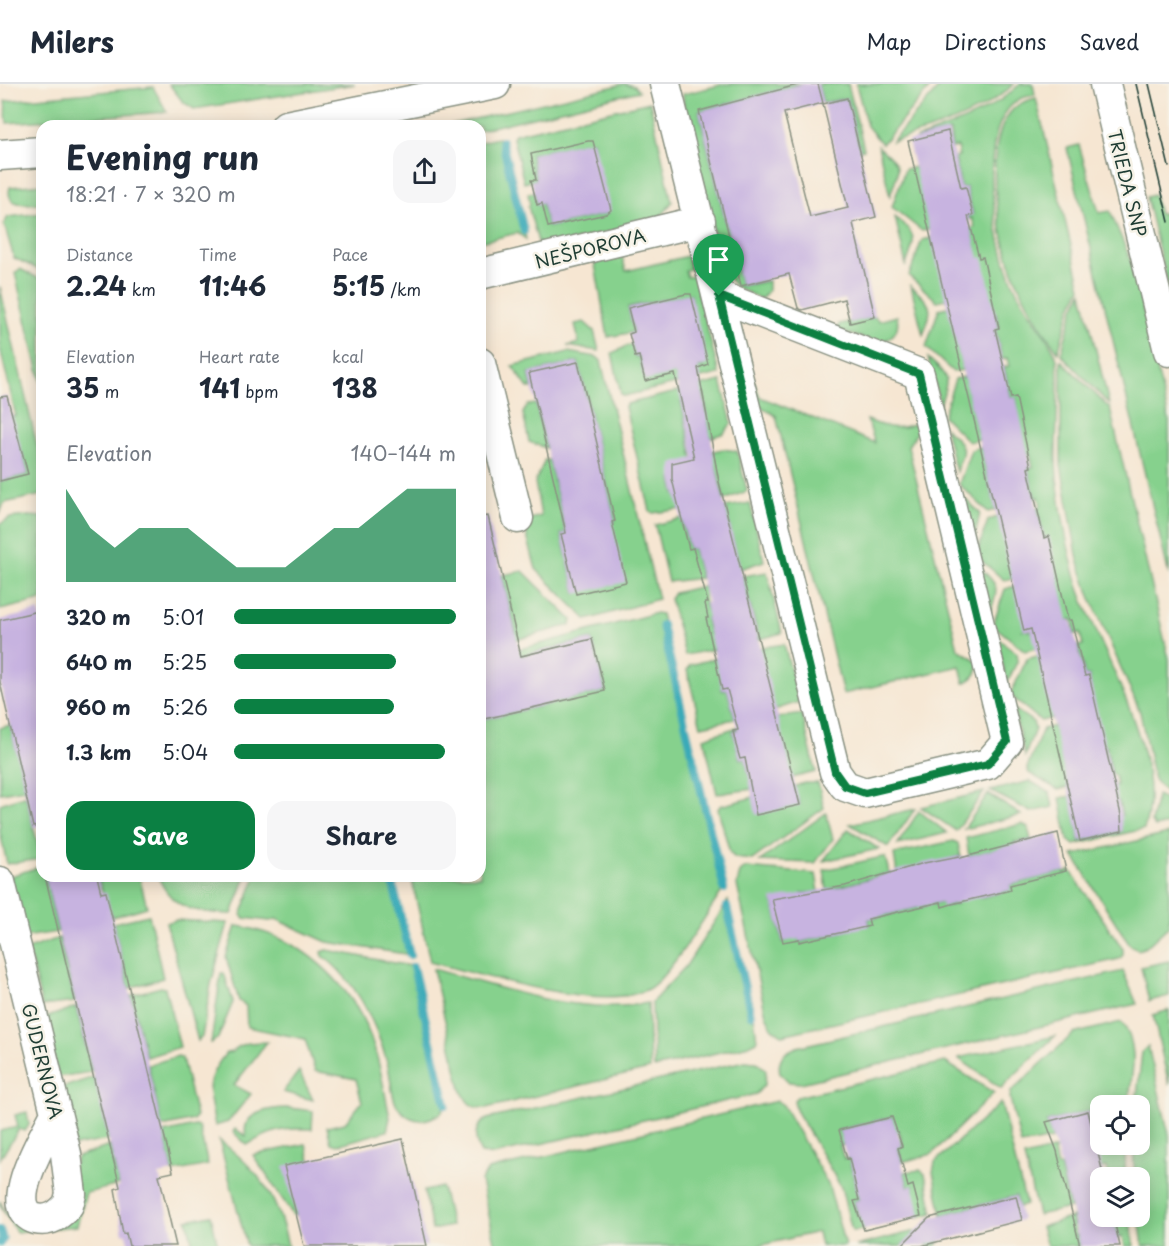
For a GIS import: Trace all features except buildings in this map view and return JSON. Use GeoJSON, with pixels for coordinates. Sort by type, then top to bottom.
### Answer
{"type":"FeatureCollection","features":[{"type":"Feature","properties":{"kind":"street"},"geometry":{"type":"LineString","coordinates":[[316,120],[495,84]]}},
{"type":"Feature","properties":{"kind":"street"},"geometry":{"type":"LineString","coordinates":[[665,84],[835,772],[845,786],[865,793],[988,764],[1007,742],[919,374],[719,296]]}},
{"type":"Feature","properties":{"kind":"street","name":"TRIEDA SNP"},"geometry":{"type":"LineString","coordinates":[[1105,84],[1169,351]]}},
{"type":"Feature","properties":{"kind":"street"},"geometry":{"type":"LineString","coordinates":[[0,155],[36,152]]}},
{"type":"Feature","properties":{"kind":"street","name":"NEŠPOROVA"},"geometry":{"type":"LineString","coordinates":[[486,273],[700,221]]}},
{"type":"Feature","properties":{"kind":"street"},"geometry":{"type":"LineString","coordinates":[[486,387],[518,518]]}},
{"type":"Feature","properties":{"kind":"street","name":"GUDERNOVA"},"geometry":{"type":"LineString","coordinates":[[0,882],[5,920],[57,1114],[70,1183],[68,1205],[54,1218],[42,1220],[30,1217],[22,1211],[18,1198],[21,1179],[57,1114]]}},
{"type":"Feature","properties":{"kind":"green space"},"geometry":{"type":"Polygon","coordinates":[[[169,84],[355,84],[194,109],[183,102],[169,84]]]}},
{"type":"Feature","properties":{"kind":"green space"},"geometry":{"type":"Polygon","coordinates":[[[624,84],[634,86],[639,91],[486,129],[486,120],[471,120],[624,84]]]}},
{"type":"Feature","properties":{"kind":"green space"},"geometry":{"type":"Polygon","coordinates":[[[725,84],[803,84],[699,111],[741,286],[768,281],[768,291],[761,299],[736,287],[724,272],[685,126],[683,94],[725,84]]]}},
{"type":"Feature","properties":{"kind":"green space"},"geometry":{"type":"Polygon","coordinates":[[[818,84],[848,84],[864,149],[860,150],[847,98],[823,103],[818,84]]]}},
{"type":"Feature","properties":{"kind":"green space"},"geometry":{"type":"Polygon","coordinates":[[[856,84],[933,84],[882,144],[867,126],[856,84]]]}},
{"type":"Feature","properties":{"kind":"green space"},"geometry":{"type":"Polygon","coordinates":[[[942,84],[1014,84],[987,104],[957,120],[892,141],[942,84]]]}},
{"type":"Feature","properties":{"kind":"green space"},"geometry":{"type":"Polygon","coordinates":[[[1020,84],[1033,84],[1035,95],[1018,100],[1004,115],[996,136],[992,161],[995,217],[1007,267],[1014,285],[1056,356],[1058,374],[1057,474],[1070,557],[1088,612],[1115,673],[1140,739],[1147,771],[1149,801],[1144,829],[1074,845],[1068,840],[1060,798],[1071,796],[1080,841],[1122,831],[1117,816],[1122,815],[1119,801],[1114,802],[1110,786],[1117,785],[1115,775],[1112,773],[1106,745],[1101,745],[1089,675],[1085,676],[1078,646],[1083,645],[1080,633],[1075,634],[1073,619],[1066,621],[1048,537],[1044,538],[1037,508],[1041,506],[1039,497],[1035,498],[1028,468],[1033,467],[1030,453],[1025,454],[1016,398],[1011,398],[1004,367],[1009,366],[1007,358],[1002,359],[995,329],[999,327],[996,313],[991,314],[971,229],[975,227],[972,218],[969,219],[968,216],[973,214],[966,187],[961,188],[955,157],[959,156],[957,147],[952,148],[950,131],[915,139],[983,111],[1008,95],[1020,84]]]}},
{"type":"Feature","properties":{"kind":"green space"},"geometry":{"type":"Polygon","coordinates":[[[153,87],[167,112],[7,123],[5,101],[153,87]]]}},
{"type":"Feature","properties":{"kind":"green space"},"geometry":{"type":"Polygon","coordinates":[[[1036,98],[1081,288],[1071,307],[1058,352],[1027,302],[1011,267],[996,199],[996,151],[1001,131],[1009,114],[1015,108],[1036,98]]]}},
{"type":"Feature","properties":{"kind":"green space"},"geometry":{"type":"Polygon","coordinates":[[[650,102],[672,202],[664,213],[650,222],[540,249],[528,206],[530,205],[528,193],[534,192],[537,205],[542,203],[548,227],[606,214],[593,141],[531,154],[536,180],[524,183],[513,138],[515,134],[650,102]]]}},
{"type":"Feature","properties":{"kind":"green space"},"geometry":{"type":"Polygon","coordinates":[[[498,138],[504,141],[526,239],[517,233],[486,241],[486,141],[498,138]]]}},
{"type":"Feature","properties":{"kind":"green space"},"geometry":{"type":"Polygon","coordinates":[[[1079,145],[1099,213],[1110,211],[1132,263],[1169,420],[1169,575],[1067,148],[1079,145]]]}},
{"type":"Feature","properties":{"kind":"green space"},"geometry":{"type":"Polygon","coordinates":[[[878,146],[892,159],[897,168],[890,196],[878,146]]]}},
{"type":"Feature","properties":{"kind":"green space"},"geometry":{"type":"Polygon","coordinates":[[[916,167],[930,229],[922,231],[892,207],[905,169],[916,167]]]}},
{"type":"Feature","properties":{"kind":"green space"},"geometry":{"type":"Polygon","coordinates":[[[36,185],[36,204],[14,202],[9,194],[10,187],[36,185]]]}},
{"type":"Feature","properties":{"kind":"green space"},"geometry":{"type":"Polygon","coordinates":[[[1154,195],[1159,214],[1169,212],[1169,291],[1146,197],[1154,195]]]}},
{"type":"Feature","properties":{"kind":"green space"},"geometry":{"type":"Polygon","coordinates":[[[36,214],[36,268],[14,258],[4,224],[8,217],[36,214]]]}},
{"type":"Feature","properties":{"kind":"green space"},"geometry":{"type":"Polygon","coordinates":[[[895,217],[908,229],[913,238],[906,265],[895,217]]]}},
{"type":"Feature","properties":{"kind":"green space"},"geometry":{"type":"Polygon","coordinates":[[[932,238],[947,299],[937,301],[909,276],[922,240],[932,238]]]}},
{"type":"Feature","properties":{"kind":"green space"},"geometry":{"type":"Polygon","coordinates":[[[621,253],[626,271],[688,256],[691,269],[685,270],[687,277],[694,276],[719,374],[624,396],[621,394],[612,353],[632,344],[635,357],[639,356],[645,380],[703,367],[691,294],[628,307],[634,332],[608,337],[595,265],[596,258],[621,253]]]}},
{"type":"Feature","properties":{"kind":"green space"},"geometry":{"type":"Polygon","coordinates":[[[20,269],[36,277],[36,361],[15,273],[20,269]]]}},
{"type":"Feature","properties":{"kind":"green space"},"geometry":{"type":"Polygon","coordinates":[[[911,286],[928,303],[930,313],[923,335],[911,286]]]}},
{"type":"Feature","properties":{"kind":"green space"},"geometry":{"type":"Polygon","coordinates":[[[0,287],[36,441],[36,496],[4,503],[0,514],[0,481],[28,474],[21,450],[0,420],[16,416],[0,348],[0,287]]]}},
{"type":"Feature","properties":{"kind":"green space"},"geometry":{"type":"Polygon","coordinates":[[[1082,292],[1109,404],[1061,354],[1074,308],[1082,292]]]}},
{"type":"Feature","properties":{"kind":"green space"},"geometry":{"type":"Polygon","coordinates":[[[948,307],[963,370],[953,372],[926,347],[939,309],[948,307]]]}},
{"type":"Feature","properties":{"kind":"green space"},"geometry":{"type":"Polygon","coordinates":[[[897,316],[894,333],[879,343],[837,330],[839,324],[875,317],[879,321],[897,316]]]}},
{"type":"Feature","properties":{"kind":"green space"},"geometry":{"type":"Polygon","coordinates":[[[584,322],[594,331],[599,351],[567,346],[579,343],[575,324],[584,322]]]}},
{"type":"Feature","properties":{"kind":"green space"},"geometry":{"type":"Polygon","coordinates":[[[568,352],[597,357],[601,361],[658,599],[587,620],[536,569],[524,525],[527,520],[541,516],[535,482],[545,460],[549,460],[566,533],[561,534],[576,593],[612,522],[615,521],[578,362],[529,373],[532,388],[528,388],[512,366],[568,352]]]}},
{"type":"Feature","properties":{"kind":"green space"},"geometry":{"type":"Polygon","coordinates":[[[928,358],[946,378],[940,405],[928,358]]]}},
{"type":"Feature","properties":{"kind":"green space"},"geometry":{"type":"Polygon","coordinates":[[[1061,360],[1110,409],[1169,659],[1169,795],[1154,780],[1140,712],[1090,596],[1078,560],[1061,465],[1061,360]]]}},
{"type":"Feature","properties":{"kind":"green space"},"geometry":{"type":"Polygon","coordinates":[[[750,373],[760,397],[875,443],[867,420],[894,428],[914,424],[921,420],[922,425],[908,446],[958,649],[979,662],[977,672],[971,679],[964,683],[960,666],[843,694],[776,416],[755,403],[750,373]]]}},
{"type":"Feature","properties":{"kind":"green space"},"geometry":{"type":"Polygon","coordinates":[[[965,377],[979,439],[969,442],[943,416],[955,379],[965,377]]]}},
{"type":"Feature","properties":{"kind":"green space"},"geometry":{"type":"Polygon","coordinates":[[[721,381],[732,423],[724,433],[710,438],[704,395],[681,401],[693,459],[672,479],[675,494],[684,509],[653,513],[650,511],[625,407],[627,404],[721,381]]]}},
{"type":"Feature","properties":{"kind":"green space"},"geometry":{"type":"Polygon","coordinates":[[[536,404],[546,448],[529,442],[523,413],[528,405],[536,404]]]}},
{"type":"Feature","properties":{"kind":"green space"},"geometry":{"type":"Polygon","coordinates":[[[945,428],[962,447],[956,472],[945,428]]]}},
{"type":"Feature","properties":{"kind":"green space"},"geometry":{"type":"Polygon","coordinates":[[[981,447],[996,510],[988,512],[959,484],[971,450],[981,447]]]}},
{"type":"Feature","properties":{"kind":"green space"},"geometry":{"type":"Polygon","coordinates":[[[723,449],[737,451],[747,491],[724,500],[713,456],[714,451],[723,449]]]}},
{"type":"Feature","properties":{"kind":"green space"},"geometry":{"type":"Polygon","coordinates":[[[962,496],[980,513],[973,544],[962,496]]]}},
{"type":"Feature","properties":{"kind":"green space"},"geometry":{"type":"Polygon","coordinates":[[[750,503],[764,561],[740,569],[725,507],[750,503]]]}},
{"type":"Feature","properties":{"kind":"green space"},"geometry":{"type":"Polygon","coordinates":[[[36,517],[36,601],[0,610],[0,524],[10,518],[36,517]]]}},
{"type":"Feature","properties":{"kind":"green space"},"geometry":{"type":"Polygon","coordinates":[[[686,517],[682,522],[689,549],[693,548],[701,578],[668,582],[655,525],[686,517]]]}},
{"type":"Feature","properties":{"kind":"green space"},"geometry":{"type":"Polygon","coordinates":[[[998,517],[1013,578],[1004,580],[976,556],[988,520],[998,517]]]}},
{"type":"Feature","properties":{"kind":"green space"},"geometry":{"type":"Polygon","coordinates":[[[979,567],[995,587],[996,592],[990,613],[979,567]]]}},
{"type":"Feature","properties":{"kind":"green space"},"geometry":{"type":"Polygon","coordinates":[[[523,571],[572,620],[571,625],[515,640],[513,634],[516,633],[502,575],[523,571]]]}},
{"type":"Feature","properties":{"kind":"green space"},"geometry":{"type":"Polygon","coordinates":[[[767,572],[782,633],[757,640],[759,637],[742,576],[767,572]]]}},
{"type":"Feature","properties":{"kind":"green space"},"geometry":{"type":"Polygon","coordinates":[[[703,586],[705,606],[710,617],[706,619],[709,633],[714,633],[718,649],[685,655],[670,599],[674,593],[703,586]]]}},
{"type":"Feature","properties":{"kind":"green space"},"geometry":{"type":"Polygon","coordinates":[[[1015,586],[1025,629],[1023,630],[1032,631],[1037,648],[1025,651],[993,625],[1005,589],[1015,586]]]}},
{"type":"Feature","properties":{"kind":"green space"},"geometry":{"type":"Polygon","coordinates":[[[656,613],[661,614],[725,887],[667,972],[648,989],[628,995],[602,997],[573,994],[511,983],[430,961],[412,882],[486,882],[486,719],[605,691],[592,639],[519,656],[517,650],[656,613]]]}},
{"type":"Feature","properties":{"kind":"green space"},"geometry":{"type":"Polygon","coordinates":[[[997,638],[1017,653],[1018,660],[1007,683],[997,638]]]}},
{"type":"Feature","properties":{"kind":"green space"},"geometry":{"type":"Polygon","coordinates":[[[784,644],[799,702],[774,710],[759,648],[784,644]]]}},
{"type":"Feature","properties":{"kind":"green space"},"geometry":{"type":"Polygon","coordinates":[[[1038,656],[1053,718],[1041,721],[1010,695],[1027,659],[1038,656]]]}},
{"type":"Feature","properties":{"kind":"green space"},"geometry":{"type":"Polygon","coordinates":[[[720,657],[722,690],[727,689],[735,719],[701,726],[687,670],[690,665],[720,657]]]}},
{"type":"Feature","properties":{"kind":"green space"},"geometry":{"type":"Polygon","coordinates":[[[1013,708],[1033,722],[1035,729],[1025,756],[1013,708]]]}},
{"type":"Feature","properties":{"kind":"green space"},"geometry":{"type":"Polygon","coordinates":[[[802,714],[816,772],[791,778],[776,718],[802,714]]]}},
{"type":"Feature","properties":{"kind":"green space"},"geometry":{"type":"Polygon","coordinates":[[[10,725],[25,789],[0,793],[0,728],[10,725]]]}},
{"type":"Feature","properties":{"kind":"green space"},"geometry":{"type":"Polygon","coordinates":[[[1055,726],[1069,787],[1058,790],[1029,773],[1027,768],[1043,729],[1055,726]]]}},
{"type":"Feature","properties":{"kind":"green space"},"geometry":{"type":"Polygon","coordinates":[[[737,727],[737,730],[733,731],[740,759],[745,758],[752,789],[717,794],[704,738],[737,727]]]}},
{"type":"Feature","properties":{"kind":"green space"},"geometry":{"type":"Polygon","coordinates":[[[1030,781],[1050,793],[1053,807],[1031,812],[990,791],[1030,781]]]}},
{"type":"Feature","properties":{"kind":"green space"},"geometry":{"type":"Polygon","coordinates":[[[804,783],[818,783],[824,808],[752,860],[735,858],[730,853],[718,809],[720,806],[754,797],[800,804],[793,787],[804,783]]]}},
{"type":"Feature","properties":{"kind":"green space"},"geometry":{"type":"Polygon","coordinates":[[[984,792],[956,831],[921,807],[984,792]]]}},
{"type":"Feature","properties":{"kind":"green space"},"geometry":{"type":"Polygon","coordinates":[[[988,794],[1021,815],[964,829],[988,794]]]}},
{"type":"Feature","properties":{"kind":"green space"},"geometry":{"type":"Polygon","coordinates":[[[26,795],[36,838],[36,860],[7,864],[0,832],[0,804],[26,795]]]}},
{"type":"Feature","properties":{"kind":"green space"},"geometry":{"type":"Polygon","coordinates":[[[1157,795],[1169,801],[1169,824],[1155,827],[1151,822],[1157,795]]]}},
{"type":"Feature","properties":{"kind":"green space"},"geometry":{"type":"Polygon","coordinates":[[[915,809],[888,847],[850,824],[915,809]]]}},
{"type":"Feature","properties":{"kind":"green space"},"geometry":{"type":"Polygon","coordinates":[[[919,811],[947,833],[897,845],[919,811]]]}},
{"type":"Feature","properties":{"kind":"green space"},"geometry":{"type":"Polygon","coordinates":[[[826,813],[833,839],[815,863],[760,861],[826,813]]]}},
{"type":"Feature","properties":{"kind":"green space"},"geometry":{"type":"Polygon","coordinates":[[[1022,824],[1028,827],[1031,840],[1014,842],[1015,845],[969,856],[966,838],[1022,824]]]}},
{"type":"Feature","properties":{"kind":"green space"},"geometry":{"type":"Polygon","coordinates":[[[848,829],[879,849],[823,861],[848,829]]]}},
{"type":"Feature","properties":{"kind":"green space"},"geometry":{"type":"Polygon","coordinates":[[[1169,834],[1169,926],[1146,947],[1138,950],[1129,944],[1073,855],[1169,834]]]}},
{"type":"Feature","properties":{"kind":"green space"},"geometry":{"type":"Polygon","coordinates":[[[953,841],[958,843],[961,858],[959,856],[897,874],[894,854],[953,841]]]}},
{"type":"Feature","properties":{"kind":"green space"},"geometry":{"type":"Polygon","coordinates":[[[885,857],[890,876],[886,874],[827,890],[824,870],[885,857]]]}},
{"type":"Feature","properties":{"kind":"green space"},"geometry":{"type":"Polygon","coordinates":[[[36,868],[36,882],[46,882],[58,932],[25,937],[10,876],[36,868]]]}},
{"type":"Feature","properties":{"kind":"green space"},"geometry":{"type":"Polygon","coordinates":[[[746,868],[816,874],[819,892],[802,893],[802,896],[773,901],[783,942],[798,936],[800,942],[870,925],[868,919],[941,902],[943,906],[956,904],[955,898],[983,897],[1010,890],[1010,885],[1064,871],[1065,874],[1070,870],[1123,949],[1123,955],[1119,959],[782,1035],[772,1028],[766,1015],[737,885],[740,872],[746,868]]]}},
{"type":"Feature","properties":{"kind":"green space"},"geometry":{"type":"Polygon","coordinates":[[[99,882],[141,882],[147,907],[112,917],[99,882]]]}},
{"type":"Feature","properties":{"kind":"green space"},"geometry":{"type":"Polygon","coordinates":[[[161,882],[244,882],[232,914],[206,912],[187,907],[178,903],[161,882]]]}},
{"type":"Feature","properties":{"kind":"green space"},"geometry":{"type":"Polygon","coordinates":[[[254,882],[395,882],[412,955],[327,942],[276,919],[270,921],[244,918],[241,915],[254,882]]]}},
{"type":"Feature","properties":{"kind":"green space"},"geometry":{"type":"Polygon","coordinates":[[[728,901],[754,1016],[757,1041],[749,1045],[654,1068],[652,1002],[686,966],[728,901]]]}},
{"type":"Feature","properties":{"kind":"green space"},"geometry":{"type":"Polygon","coordinates":[[[149,915],[163,978],[129,988],[113,923],[149,915]]]}},
{"type":"Feature","properties":{"kind":"green space"},"geometry":{"type":"Polygon","coordinates":[[[176,920],[228,923],[211,984],[202,1037],[198,1041],[166,923],[176,920]]]}},
{"type":"Feature","properties":{"kind":"green space"},"geometry":{"type":"Polygon","coordinates":[[[236,926],[263,932],[297,948],[312,958],[340,985],[361,1016],[376,1054],[390,1118],[387,1131],[337,1145],[331,1143],[327,1127],[345,1123],[362,1102],[356,1079],[315,1071],[305,1039],[247,1027],[246,1006],[239,1001],[226,957],[236,926]]]}},
{"type":"Feature","properties":{"kind":"green space"},"geometry":{"type":"Polygon","coordinates":[[[59,938],[75,1002],[42,1006],[28,949],[59,938]]]}},
{"type":"Feature","properties":{"kind":"green space"},"geometry":{"type":"Polygon","coordinates":[[[327,950],[415,967],[447,1101],[441,1113],[429,1119],[417,1120],[397,1106],[393,1098],[389,1071],[372,1020],[356,991],[323,956],[322,952],[327,950]]]}},
{"type":"Feature","properties":{"kind":"green space"},"geometry":{"type":"Polygon","coordinates":[[[1169,961],[1169,996],[1149,1001],[1141,967],[1169,961]]]}},
{"type":"Feature","properties":{"kind":"green space"},"geometry":{"type":"Polygon","coordinates":[[[433,969],[513,992],[566,1003],[621,1006],[648,1003],[650,1069],[486,1108],[473,1106],[467,1101],[461,1089],[433,969]]]}},
{"type":"Feature","properties":{"kind":"green space"},"geometry":{"type":"Polygon","coordinates":[[[1123,971],[1137,1004],[801,1083],[789,1082],[780,1073],[782,1056],[797,1047],[1123,971]]]}},
{"type":"Feature","properties":{"kind":"green space"},"geometry":{"type":"Polygon","coordinates":[[[221,973],[224,973],[233,1002],[218,1038],[211,1043],[221,973]]]}},
{"type":"Feature","properties":{"kind":"green space"},"geometry":{"type":"Polygon","coordinates":[[[165,988],[180,1047],[146,1057],[131,995],[165,988]]]}},
{"type":"Feature","properties":{"kind":"green space"},"geometry":{"type":"Polygon","coordinates":[[[76,1007],[92,1072],[58,1077],[45,1018],[76,1007]]]}},
{"type":"Feature","properties":{"kind":"green space"},"geometry":{"type":"Polygon","coordinates":[[[1169,1010],[1169,1085],[1153,1015],[1169,1010]]]}},
{"type":"Feature","properties":{"kind":"green space"},"geometry":{"type":"Polygon","coordinates":[[[1121,1022],[1127,1031],[1133,1051],[1129,1095],[1090,1095],[1090,1116],[1089,1111],[1046,1122],[1053,1139],[1021,1145],[1010,1098],[1011,1092],[1073,1034],[1121,1022]]]}},
{"type":"Feature","properties":{"kind":"green space"},"geometry":{"type":"Polygon","coordinates":[[[1055,1036],[1001,1088],[958,1058],[1055,1036]]]}},
{"type":"Feature","properties":{"kind":"green space"},"geometry":{"type":"Polygon","coordinates":[[[267,1042],[234,1085],[251,1094],[228,1122],[215,1126],[209,1088],[218,1063],[226,1053],[233,1052],[240,1046],[267,1042]]]}},
{"type":"Feature","properties":{"kind":"green space"},"geometry":{"type":"Polygon","coordinates":[[[1148,1046],[1169,1135],[1169,1246],[1143,1246],[1140,1227],[1150,1227],[1150,1167],[1134,1167],[1134,1155],[1150,1155],[1150,1095],[1137,1095],[1142,1052],[1148,1046]]]}},
{"type":"Feature","properties":{"kind":"green space"},"geometry":{"type":"Polygon","coordinates":[[[178,1056],[182,1058],[196,1116],[193,1120],[162,1127],[148,1065],[178,1056]]]}},
{"type":"Feature","properties":{"kind":"green space"},"geometry":{"type":"Polygon","coordinates":[[[745,1061],[757,1062],[766,1070],[765,1084],[756,1094],[493,1155],[481,1153],[477,1143],[477,1130],[487,1119],[745,1061]]]}},
{"type":"Feature","properties":{"kind":"green space"},"geometry":{"type":"Polygon","coordinates":[[[945,1062],[994,1093],[932,1154],[902,1162],[898,1147],[903,1146],[899,1131],[894,1132],[892,1117],[839,1130],[845,1144],[840,1146],[844,1159],[849,1158],[859,1200],[854,1201],[858,1217],[863,1216],[864,1230],[852,1231],[841,1187],[796,1110],[794,1100],[797,1097],[945,1062]]]}},
{"type":"Feature","properties":{"kind":"green space"},"geometry":{"type":"Polygon","coordinates":[[[299,1071],[313,1100],[283,1092],[299,1071]]]}},
{"type":"Feature","properties":{"kind":"green space"},"geometry":{"type":"Polygon","coordinates":[[[94,1077],[109,1140],[74,1146],[61,1088],[94,1077]]]}},
{"type":"Feature","properties":{"kind":"green space"},"geometry":{"type":"Polygon","coordinates":[[[777,1101],[783,1105],[829,1186],[845,1246],[821,1246],[818,1232],[757,1246],[496,1246],[481,1181],[488,1170],[777,1101]]]}},
{"type":"Feature","properties":{"kind":"green space"},"geometry":{"type":"Polygon","coordinates":[[[1001,1103],[1026,1205],[1019,1207],[1016,1196],[942,1215],[933,1172],[935,1162],[1001,1103]]]}},
{"type":"Feature","properties":{"kind":"green space"},"geometry":{"type":"Polygon","coordinates":[[[289,1108],[313,1111],[312,1129],[278,1131],[247,1145],[233,1132],[235,1129],[246,1136],[245,1128],[248,1122],[258,1113],[289,1108]]]}},
{"type":"Feature","properties":{"kind":"green space"},"geometry":{"type":"Polygon","coordinates":[[[27,1112],[29,1125],[25,1131],[19,1129],[0,1159],[0,1131],[18,1127],[15,1115],[27,1112]]]}},
{"type":"Feature","properties":{"kind":"green space"},"geometry":{"type":"Polygon","coordinates":[[[199,1127],[208,1165],[173,1172],[163,1133],[199,1127]]]}},
{"type":"Feature","properties":{"kind":"green space"},"geometry":{"type":"Polygon","coordinates":[[[219,1140],[246,1162],[265,1186],[278,1212],[288,1246],[247,1246],[219,1140]]]}},
{"type":"Feature","properties":{"kind":"green space"},"geometry":{"type":"Polygon","coordinates":[[[306,1144],[310,1160],[296,1215],[293,1215],[253,1155],[306,1144]]]}},
{"type":"Feature","properties":{"kind":"green space"},"geometry":{"type":"Polygon","coordinates":[[[110,1146],[119,1185],[86,1193],[77,1226],[16,1232],[0,1205],[0,1201],[9,1215],[21,1223],[36,1227],[53,1227],[77,1157],[110,1146]]]}},
{"type":"Feature","properties":{"kind":"green space"},"geometry":{"type":"Polygon","coordinates":[[[1056,1149],[1054,1152],[1057,1167],[1060,1166],[1070,1208],[1038,1215],[1024,1157],[1056,1149]]]}},
{"type":"Feature","properties":{"kind":"green space"},"geometry":{"type":"Polygon","coordinates":[[[1098,1155],[1125,1155],[1125,1167],[1101,1167],[1098,1155]]]}},
{"type":"Feature","properties":{"kind":"green space"},"geometry":{"type":"Polygon","coordinates":[[[920,1170],[925,1174],[933,1213],[918,1217],[913,1186],[908,1187],[904,1172],[920,1170]]]}},
{"type":"Feature","properties":{"kind":"green space"},"geometry":{"type":"Polygon","coordinates":[[[442,1187],[451,1226],[432,1230],[424,1191],[442,1187]]]}},
{"type":"Feature","properties":{"kind":"green space"},"geometry":{"type":"Polygon","coordinates":[[[211,1215],[218,1246],[193,1246],[187,1220],[211,1215]]]}},
{"type":"Feature","properties":{"kind":"green space"},"geometry":{"type":"Polygon","coordinates":[[[1072,1217],[1075,1235],[1078,1235],[1080,1246],[1047,1246],[1041,1227],[1072,1217]]]}},
{"type":"Feature","properties":{"kind":"green space"},"geometry":{"type":"Polygon","coordinates":[[[1115,1227],[1131,1227],[1134,1246],[1125,1246],[1123,1237],[1118,1238],[1115,1227]]]}},
{"type":"Feature","properties":{"kind":"green space"},"geometry":{"type":"Polygon","coordinates":[[[927,1228],[937,1236],[939,1243],[936,1246],[928,1246],[915,1233],[901,1246],[856,1246],[927,1228]]]}},
{"type":"Feature","properties":{"kind":"waterway"},"geometry":{"type":"LineString","coordinates":[[502,141],[524,231]]}},
{"type":"Feature","properties":{"kind":"waterway"},"geometry":{"type":"LineString","coordinates":[[662,625],[724,889]]}},
{"type":"Feature","properties":{"kind":"waterway"},"geometry":{"type":"LineString","coordinates":[[392,882],[410,955]]}},
{"type":"Feature","properties":{"kind":"waterway"},"geometry":{"type":"LineString","coordinates":[[727,907],[751,1015]]}},
{"type":"Feature","properties":{"kind":"waterway"},"geometry":{"type":"LineString","coordinates":[[413,967],[446,1105]]}},
{"type":"Feature","properties":{"kind":"waterway"},"geometry":{"type":"LineString","coordinates":[[0,1230],[3,1239],[0,1243]]}},
{"type":"Feature","properties":{"kind":"tram line"},"geometry":{"type":"LineString","coordinates":[[1136,84],[1169,222]]}},
{"type":"Feature","properties":{"kind":"tram line"},"geometry":{"type":"LineString","coordinates":[[1149,84],[1169,167]]}},
{"type":"Feature","properties":{"kind":"route"},"geometry":{"type":"LineString","coordinates":[[719,296],[919,374],[1007,742],[988,764],[865,793],[851,790],[839,780],[800,634],[719,296]]}}]}
